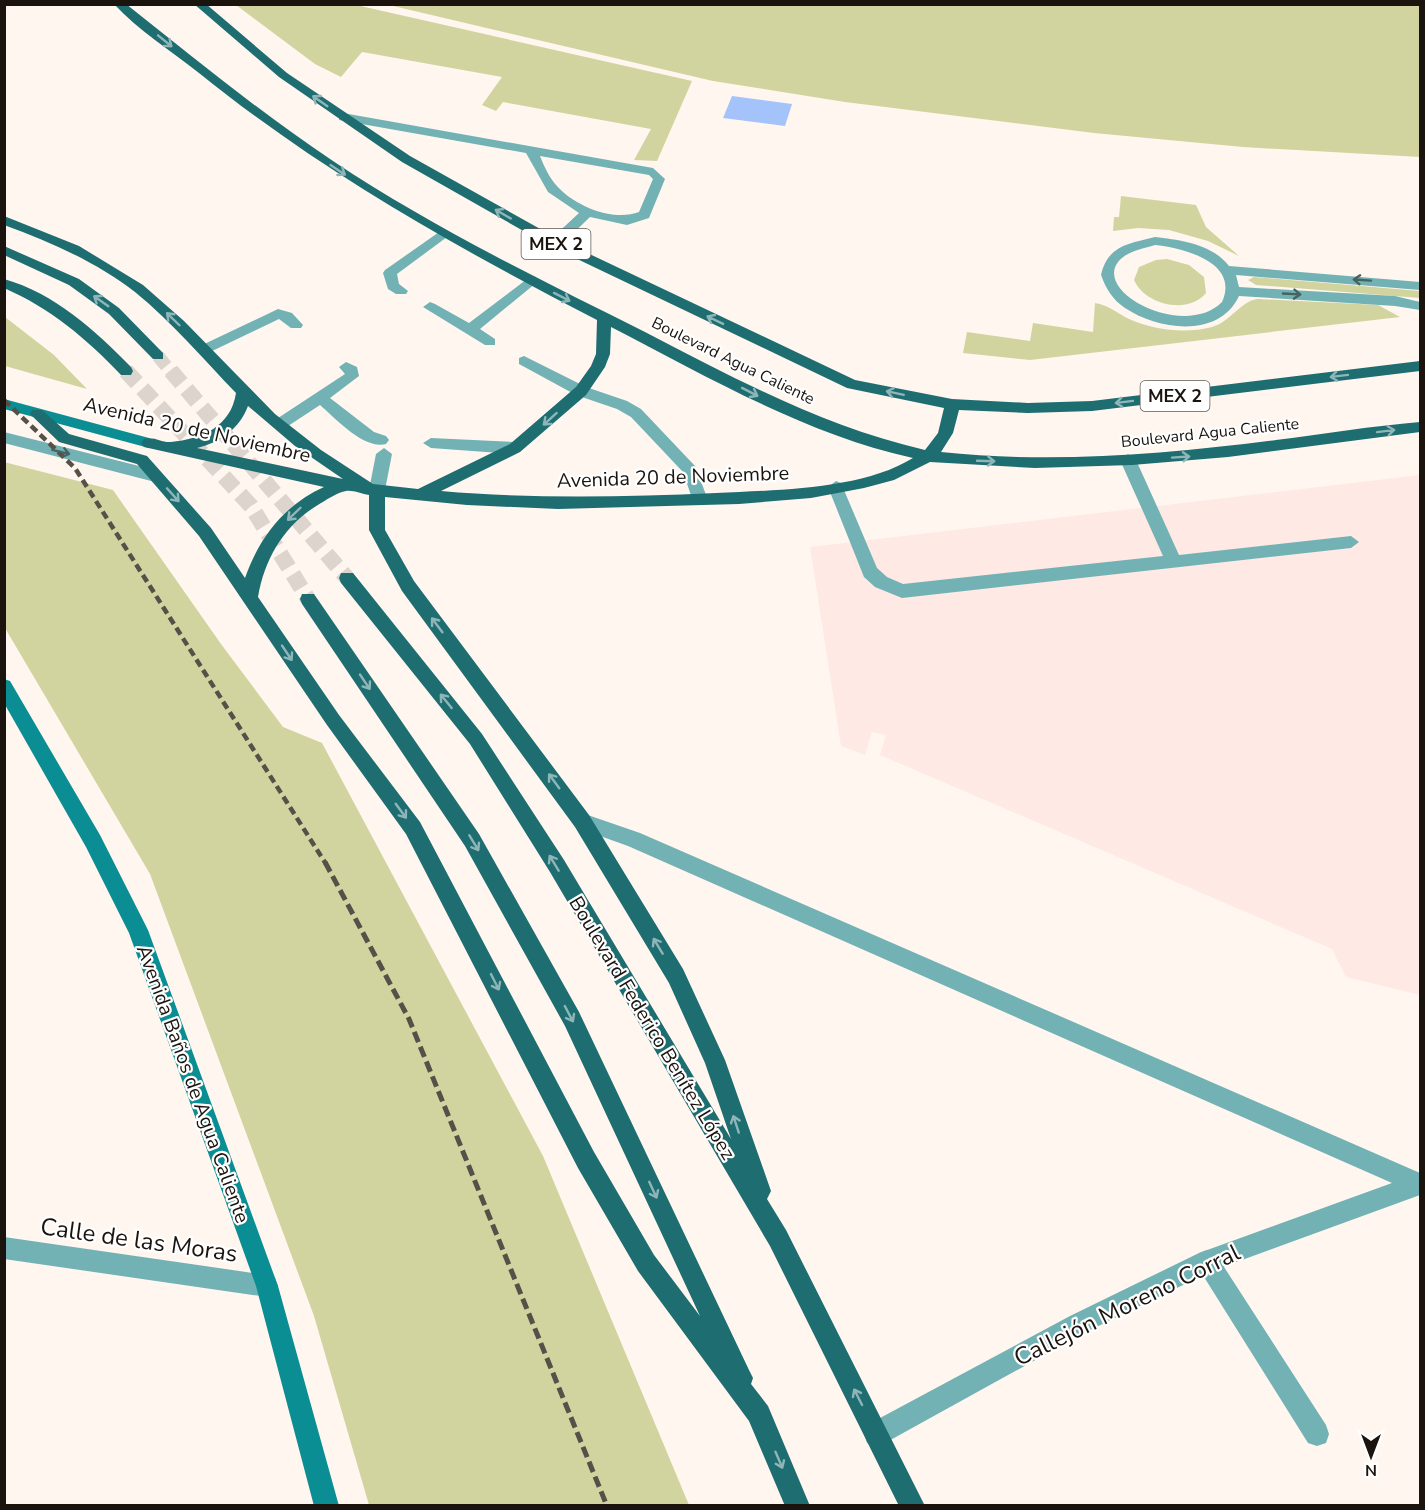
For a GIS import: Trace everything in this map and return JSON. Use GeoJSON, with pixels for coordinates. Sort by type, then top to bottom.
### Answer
{"type":"FeatureCollection","features":[{"type":"Feature","properties":{"kind":"main road","name":"Boulevard Agua Caliente"},"geometry":{"type":"LineString","coordinates":[[119,4],[265,121],[442,234],[794,414],[867,440],[928,456],[979,461],[1083,462],[1186,456],[1420,428]]}},
{"type":"Feature","properties":{"kind":"main road","name":"Boulevard Agua Caliente"},"geometry":{"type":"LineString","coordinates":[[199,4],[283,75],[406,159],[555,243],[852,384],[952,404],[1028,408],[1092,406],[1420,366]]}},
{"type":"Feature","properties":{"kind":"main road"},"geometry":{"type":"LineString","coordinates":[[4,220],[52,238],[94,258],[138,288],[173,318],[243,392],[327,464],[377,490],[377,530],[408,586],[582,821],[676,976],[715,1060],[745,1153],[778,1238]]}},
{"type":"Feature","properties":{"kind":"main road"},"geometry":{"type":"LineString","coordinates":[[4,250],[74,282],[114,310],[158,356]]}},
{"type":"Feature","properties":{"kind":"main road"},"geometry":{"type":"LineString","coordinates":[[4,283],[60,311],[97,341],[126,371]]}},
{"type":"Feature","properties":{"kind":"main road"},"geometry":{"type":"LineString","coordinates":[[419,495],[442,486],[515,448],[581,391],[598,367],[603,354],[604,318]]}},
{"type":"Feature","properties":{"kind":"main road"},"geometry":{"type":"LineString","coordinates":[[150,442],[182,445],[217,436],[232,424],[243,400],[243,392]]}},
{"type":"Feature","properties":{"kind":"main road","name":"Avenida 20 de Noviembre"},"geometry":{"type":"LineString","coordinates":[[150,442],[344,485],[377,490],[526,503],[634,504],[807,492],[892,473],[928,456],[945,437],[952,404]]}},
{"type":"Feature","properties":{"kind":"main road"},"geometry":{"type":"LineString","coordinates":[[37,414],[64,438],[142,460],[206,532],[333,720],[413,828],[586,1160],[646,1263],[759,1415]]}},
{"type":"Feature","properties":{"kind":"main road"},"geometry":{"type":"LineString","coordinates":[[250,597],[257,564],[280,528],[309,501],[344,485]]}},
{"type":"Feature","properties":{"kind":"main road","name":"Boulevard Federico Benítez López"},"geometry":{"type":"LineString","coordinates":[[346,578],[476,739],[556,866],[778,1238],[913,1506]]}},
{"type":"Feature","properties":{"kind":"main road"},"geometry":{"type":"LineString","coordinates":[[308,599],[472,840],[572,1019],[759,1415],[798,1506]]}},
{"type":"Feature","properties":{"kind":"street"},"geometry":{"type":"LineString","coordinates":[[343,117],[653,172],[659,179],[645,215],[627,221],[587,212],[557,196],[548,188],[532,152]]}},
{"type":"Feature","properties":{"kind":"street"},"geometry":{"type":"LineString","coordinates":[[555,243],[587,212]]}},
{"type":"Feature","properties":{"kind":"street"},"geometry":{"type":"LineString","coordinates":[[401,291],[393,286],[390,273],[442,234]]}},
{"type":"Feature","properties":{"kind":"street"},"geometry":{"type":"LineString","coordinates":[[1155,241],[1196,249],[1213,258],[1226,270],[1234,291],[1228,306],[1216,315],[1198,321],[1177,322],[1156,318],[1136,310],[1120,299],[1110,286],[1107,273],[1111,261],[1121,251],[1136,244],[1155,241]]}},
{"type":"Feature","properties":{"kind":"street"},"geometry":{"type":"LineString","coordinates":[[1226,270],[1420,286]]}},
{"type":"Feature","properties":{"kind":"street"},"geometry":{"type":"LineString","coordinates":[[470,330],[531,280]]}},
{"type":"Feature","properties":{"kind":"street"},"geometry":{"type":"LineString","coordinates":[[1234,291],[1395,301],[1420,306]]}},
{"type":"Feature","properties":{"kind":"street"},"geometry":{"type":"LineString","coordinates":[[430,307],[490,342]]}},
{"type":"Feature","properties":{"kind":"street"},"geometry":{"type":"LineString","coordinates":[[203,350],[278,314],[287,316],[296,325]]}},
{"type":"Feature","properties":{"kind":"street"},"geometry":{"type":"LineString","coordinates":[[524,361],[581,391],[622,405],[636,413],[690,470],[700,500]]}},
{"type":"Feature","properties":{"kind":"street"},"geometry":{"type":"LineString","coordinates":[[280,424],[352,376],[351,371],[346,367]]}},
{"type":"Feature","properties":{"kind":"street"},"geometry":{"type":"LineString","coordinates":[[320,398],[383,447],[377,490]]}},
{"type":"Feature","properties":{"kind":"street","name":"Avenida 20 de Noviembre"},"geometry":{"type":"LineString","coordinates":[[4,404],[150,442]]}},
{"type":"Feature","properties":{"kind":"street"},"geometry":{"type":"LineString","coordinates":[[4,437],[155,476]]}},
{"type":"Feature","properties":{"kind":"street"},"geometry":{"type":"LineString","coordinates":[[431,442],[515,448]]}},
{"type":"Feature","properties":{"kind":"street"},"geometry":{"type":"LineString","coordinates":[[1128,460],[1174,562]]}},
{"type":"Feature","properties":{"kind":"street"},"geometry":{"type":"LineString","coordinates":[[836,487],[870,572],[881,582],[903,591],[1351,542]]}},
{"type":"Feature","properties":{"kind":"street","name":"Avenida Baños de Agua Caliente"},"geometry":{"type":"LineString","coordinates":[[4,686],[93,841],[138,930],[267,1286],[327,1506]]}},
{"type":"Feature","properties":{"kind":"street"},"geometry":{"type":"LineString","coordinates":[[582,821],[633,839],[1420,1184]]}},
{"type":"Feature","properties":{"kind":"street","name":"Callejón Moreno Corral"},"geometry":{"type":"LineString","coordinates":[[876,1434],[1078,1324],[1207,1261],[1420,1184]]}},
{"type":"Feature","properties":{"kind":"street","name":"Calle de las Moras"},"geometry":{"type":"LineString","coordinates":[[4,1248],[267,1286]]}},
{"type":"Feature","properties":{"kind":"street"},"geometry":{"type":"LineString","coordinates":[[1207,1261],[1317,1434]]}},
{"type":"Feature","properties":{"kind":"shaded area"},"geometry":{"type":"Polygon","coordinates":[[[1420,475],[1420,995],[1346,977],[1332,949],[880,755],[886,735],[872,732],[865,755],[841,746],[810,547],[1420,475]]]}},
{"type":"Feature","properties":{"kind":"green space"},"geometry":{"type":"Polygon","coordinates":[[[236,5],[356,5],[692,81],[657,161],[634,160],[651,129],[503,102],[496,111],[482,105],[502,77],[362,52],[341,77],[315,64],[236,5]]]}},
{"type":"Feature","properties":{"kind":"green space"},"geometry":{"type":"Polygon","coordinates":[[[389,5],[1420,5],[1420,157],[1243,147],[1094,133],[845,102],[713,81],[389,5]]]}},
{"type":"Feature","properties":{"kind":"green space"},"geometry":{"type":"Polygon","coordinates":[[[1121,196],[1196,205],[1206,227],[1239,256],[1208,241],[1169,230],[1138,228],[1113,231],[1114,217],[1119,217],[1121,196]]]}},
{"type":"Feature","properties":{"kind":"green space"},"geometry":{"type":"Polygon","coordinates":[[[1167,259],[1189,265],[1204,277],[1206,293],[1189,304],[1178,305],[1167,304],[1147,296],[1134,280],[1139,267],[1156,260],[1167,259]]]}},
{"type":"Feature","properties":{"kind":"green space"},"geometry":{"type":"Polygon","coordinates":[[[1254,277],[1420,291],[1420,298],[1256,285],[1248,280],[1254,277]]]}},
{"type":"Feature","properties":{"kind":"green space"},"geometry":{"type":"Polygon","coordinates":[[[1258,299],[1378,305],[1400,317],[1030,360],[963,353],[967,332],[1030,341],[1033,323],[1093,332],[1095,303],[1148,326],[1170,330],[1191,330],[1212,327],[1225,321],[1247,303],[1258,299]]]}},
{"type":"Feature","properties":{"kind":"green space"},"geometry":{"type":"Polygon","coordinates":[[[5,317],[54,355],[87,389],[5,366],[5,317]]]}},
{"type":"Feature","properties":{"kind":"green space"},"geometry":{"type":"Polygon","coordinates":[[[4,462],[113,490],[221,644],[283,727],[322,743],[543,1156],[689,1505],[369,1505],[314,1316],[150,874],[5,628],[4,462]]]}},
{"type":"Feature","properties":{"kind":"water"},"geometry":{"type":"Polygon","coordinates":[[[732,96],[792,104],[785,126],[723,118],[732,96]]]}},
{"type":"Feature","properties":{"kind":"tunnel"},"geometry":{"type":"LineString","coordinates":[[158,356],[172,373]]}},
{"type":"Feature","properties":{"kind":"tunnel"},"geometry":{"type":"LineString","coordinates":[[128,373],[126,371],[251,506],[308,599]]}},
{"type":"Feature","properties":{"kind":"tunnel"},"geometry":{"type":"LineString","coordinates":[[171,371],[347,578]]}},
{"type":"Feature","properties":{"kind":"railway"},"geometry":{"type":"LineString","coordinates":[[4,400],[75,468],[326,864]]}},
{"type":"Feature","properties":{"kind":"railway"},"geometry":{"type":"LineString","coordinates":[[325,862],[409,1019],[607,1506]]}}]}
